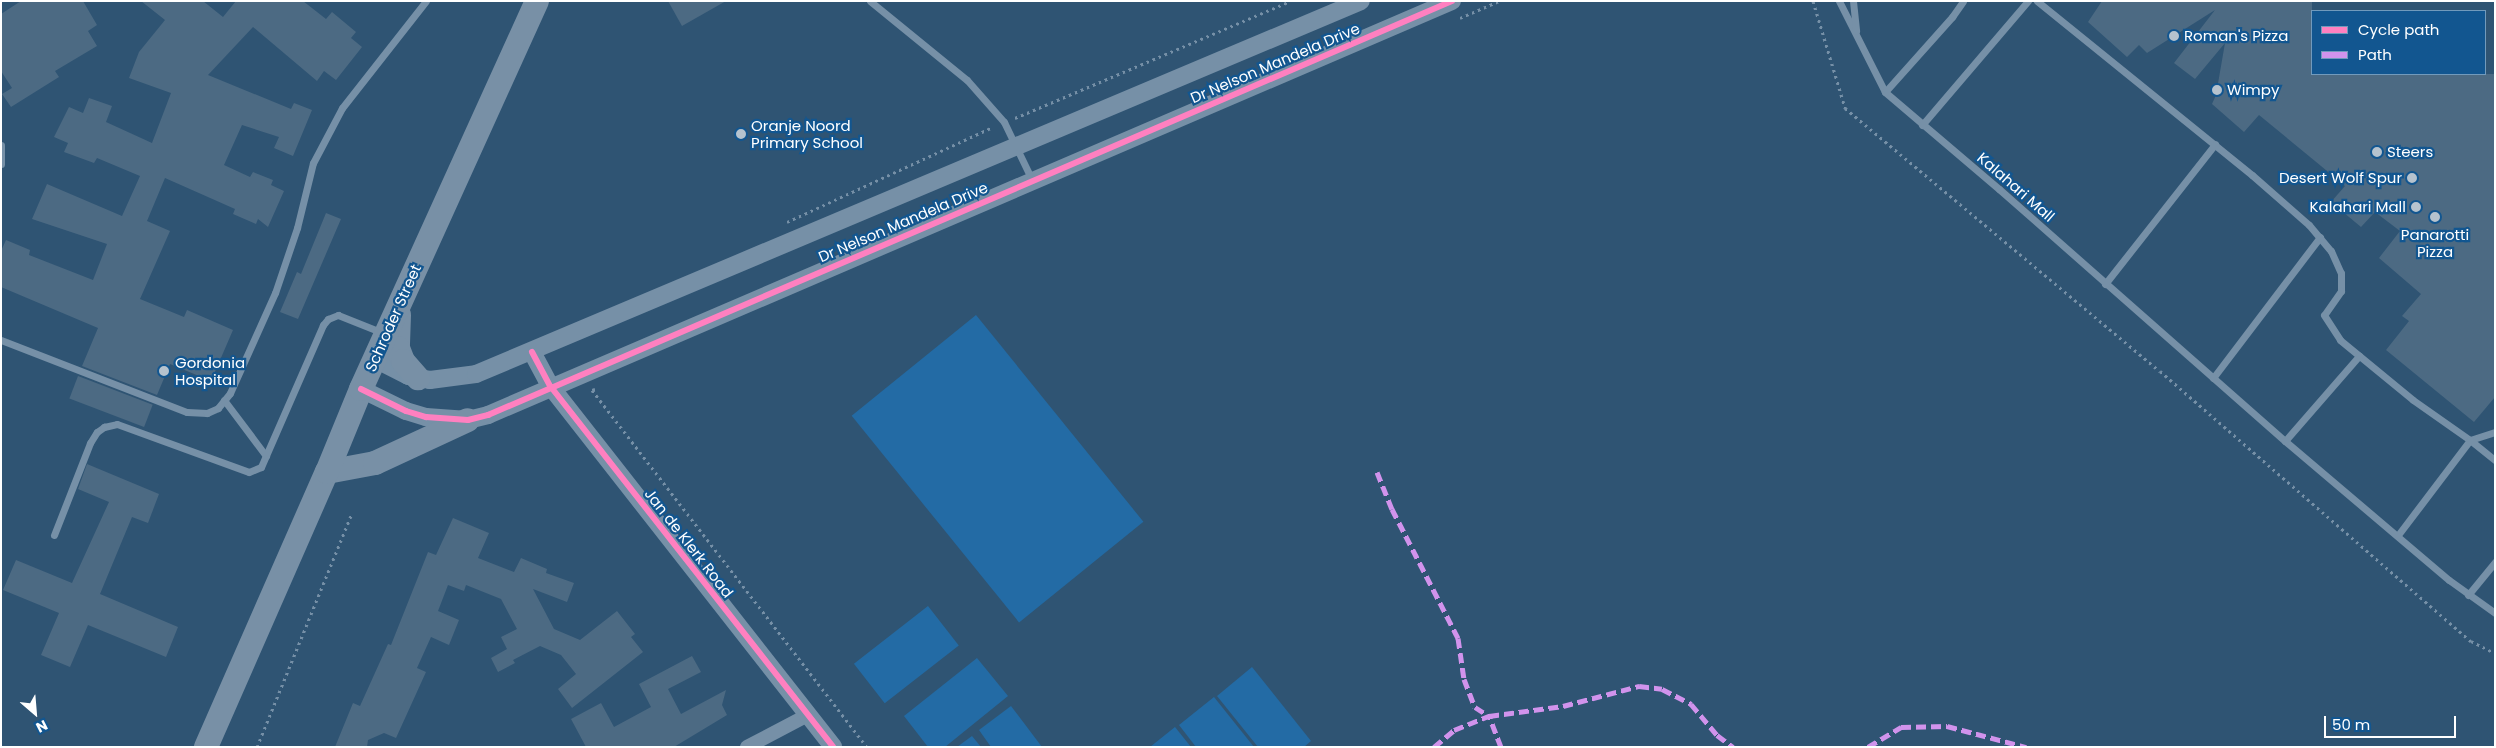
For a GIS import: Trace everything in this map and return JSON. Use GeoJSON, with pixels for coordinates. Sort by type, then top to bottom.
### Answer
{"type":"FeatureCollection","features":[{"type":"Feature","properties":{"kind":"highway","name":"Schroder Street"},"geometry":{"type":"LineString","coordinates":[[206,747],[327,472],[361,389],[537,1]]}},
{"type":"Feature","properties":{"kind":"highway"},"geometry":{"type":"LineString","coordinates":[[401,299],[397,324],[398,348],[403,361],[418,378]]}},
{"type":"Feature","properties":{"kind":"highway"},"geometry":{"type":"LineString","coordinates":[[327,472],[374,463],[468,420]]}},
{"type":"Feature","properties":{"kind":"street","name":"Dr Nelson Mandela Drive"},"geometry":{"type":"LineString","coordinates":[[375,359],[408,376],[430,380],[476,374],[1361,1]]}},
{"type":"Feature","properties":{"kind":"street","name":"Dr Nelson Mandela Drive"},"geometry":{"type":"LineString","coordinates":[[361,389],[406,411],[426,417],[468,420],[504,408],[1452,1]]}},
{"type":"Feature","properties":{"kind":"street","name":"Jan de Klerk Road"},"geometry":{"type":"LineString","coordinates":[[532,352],[551,387],[833,747]]}},
{"type":"Feature","properties":{"kind":"street"},"geometry":{"type":"LineString","coordinates":[[747,747],[808,715]]}},
{"type":"Feature","properties":{"kind":"lane"},"geometry":{"type":"LineString","coordinates":[[1,340],[187,412],[207,413],[218,408],[230,393],[275,293],[296,228],[313,163],[342,108],[426,1]]}},
{"type":"Feature","properties":{"kind":"lane"},"geometry":{"type":"LineString","coordinates":[[870,1],[968,80],[1004,122],[1032,180]]}},
{"type":"Feature","properties":{"kind":"lane","name":"Kalahari Mall"},"geometry":{"type":"LineString","coordinates":[[1840,1],[1885,92],[1999,189],[2285,441],[2468,595],[2495,614]]}},
{"type":"Feature","properties":{"kind":"lane","name":"Kalahari Mall"},"geometry":{"type":"LineString","coordinates":[[1853,1],[1856,33]]}},
{"type":"Feature","properties":{"kind":"lane"},"geometry":{"type":"LineString","coordinates":[[1885,92],[1952,17],[1963,1]]}},
{"type":"Feature","properties":{"kind":"lane"},"geometry":{"type":"LineString","coordinates":[[1922,125],[2028,1]]}},
{"type":"Feature","properties":{"kind":"lane"},"geometry":{"type":"LineString","coordinates":[[2037,1],[2287,204],[2320,237],[2337,261],[2343,282],[2341,291],[2324,315],[2335,333],[2359,356],[2419,405],[2470,440],[2495,460]]}},
{"type":"Feature","properties":{"kind":"lane"},"geometry":{"type":"LineString","coordinates":[[2105,284],[2215,144]]}},
{"type":"Feature","properties":{"kind":"lane"},"geometry":{"type":"LineString","coordinates":[[1,145],[1,164]]}},
{"type":"Feature","properties":{"kind":"lane"},"geometry":{"type":"LineString","coordinates":[[2213,378],[2320,237]]}},
{"type":"Feature","properties":{"kind":"lane"},"geometry":{"type":"LineString","coordinates":[[54,535],[90,443],[97,432],[104,427],[117,424],[249,472],[261,467],[323,325],[328,319],[338,315],[386,334]]}},
{"type":"Feature","properties":{"kind":"lane"},"geometry":{"type":"LineString","coordinates":[[2285,441],[2359,356]]}},
{"type":"Feature","properties":{"kind":"lane"},"geometry":{"type":"LineString","coordinates":[[224,400],[266,456]]}},
{"type":"Feature","properties":{"kind":"lane"},"geometry":{"type":"LineString","coordinates":[[2398,535],[2470,440],[2495,432]]}},
{"type":"Feature","properties":{"kind":"lane"},"geometry":{"type":"LineString","coordinates":[[2468,595],[2495,562]]}},
{"type":"Feature","properties":{"kind":"path"},"geometry":{"type":"LineString","coordinates":[[780,225],[1004,122],[1290,1]]}},
{"type":"Feature","properties":{"kind":"path"},"geometry":{"type":"LineString","coordinates":[[1455,20],[1499,1]]}},
{"type":"Feature","properties":{"kind":"path"},"geometry":{"type":"LineString","coordinates":[[1813,1],[1845,108],[2160,370],[2471,641],[2495,653]]}},
{"type":"Feature","properties":{"kind":"path"},"geometry":{"type":"LineString","coordinates":[[601,386],[592,390],[867,747]]}},
{"type":"Feature","properties":{"kind":"path"},"geometry":{"type":"LineString","coordinates":[[257,747],[352,514]]}},
{"type":"Feature","properties":{"kind":"shaded area"},"geometry":{"type":"Polygon","coordinates":[[[976,315],[1143,522],[1019,622],[852,416],[976,315]]]}},
{"type":"Feature","properties":{"kind":"shaded area"},"geometry":{"type":"Polygon","coordinates":[[[928,606],[959,645],[885,703],[854,664],[928,606]]]}},
{"type":"Feature","properties":{"kind":"shaded area"},"geometry":{"type":"Polygon","coordinates":[[[977,658],[1008,696],[945,747],[928,747],[904,716],[977,658]]]}},
{"type":"Feature","properties":{"kind":"shaded area"},"geometry":{"type":"Polygon","coordinates":[[[1252,667],[1311,741],[1304,747],[1258,747],[1217,696],[1252,667]]]}},
{"type":"Feature","properties":{"kind":"shaded area"},"geometry":{"type":"Polygon","coordinates":[[[1214,697],[1254,747],[1196,747],[1179,725],[1214,697]]]}},
{"type":"Feature","properties":{"kind":"shaded area"},"geometry":{"type":"Polygon","coordinates":[[[1011,706],[1042,747],[991,747],[979,730],[1011,706]]]}},
{"type":"Feature","properties":{"kind":"shaded area"},"geometry":{"type":"Polygon","coordinates":[[[1175,727],[1191,747],[1150,747],[1175,727]]]}},
{"type":"Feature","properties":{"kind":"shaded area"},"geometry":{"type":"Polygon","coordinates":[[[972,736],[981,747],[957,747],[972,736]]]}},
{"type":"Feature","properties":{"kind":"building"},"geometry":{"type":"Polygon","coordinates":[[[21,1],[83,1],[97,25],[88,31],[97,46],[55,71],[59,77],[11,107],[2,94],[12,88],[1,71],[1,14],[21,1]]]}},
{"type":"Feature","properties":{"kind":"building"},"geometry":{"type":"Polygon","coordinates":[[[141,1],[203,1],[223,17],[236,1],[303,1],[326,19],[332,12],[356,32],[351,38],[362,47],[336,80],[324,71],[317,81],[253,27],[208,75],[291,109],[294,103],[312,110],[293,156],[274,148],[279,137],[242,125],[224,165],[250,177],[253,172],[273,180],[271,185],[284,191],[268,227],[258,219],[256,224],[233,214],[235,209],[165,178],[147,221],[170,231],[140,299],[184,317],[187,310],[233,330],[211,381],[170,364],[157,395],[82,366],[98,328],[1,287],[1,251],[6,240],[30,250],[29,255],[93,280],[107,244],[32,219],[47,184],[122,216],[140,176],[97,158],[94,163],[64,152],[68,143],[54,137],[69,107],[83,113],[89,98],[112,106],[106,122],[152,143],[171,93],[129,78],[139,52],[165,20],[141,1]]]}},
{"type":"Feature","properties":{"kind":"building"},"geometry":{"type":"Polygon","coordinates":[[[668,1],[726,1],[682,26],[668,1]]]}},
{"type":"Feature","properties":{"kind":"building","name":"Kalahari Mall"},"geometry":{"type":"Polygon","coordinates":[[[2102,1],[2312,1],[2311,75],[2495,74],[2495,397],[2474,422],[2386,350],[2409,321],[2402,316],[2421,294],[2379,258],[2400,231],[2375,212],[2361,227],[2331,202],[2345,186],[2321,166],[2259,115],[2244,132],[2212,104],[2216,95],[2225,43],[2195,79],[2174,63],[2215,10],[2147,53],[2139,45],[2127,57],[2088,22],[2102,1]]]}},
{"type":"Feature","properties":{"kind":"building"},"geometry":{"type":"Polygon","coordinates":[[[326,213],[341,219],[298,319],[280,312],[297,272],[301,274],[326,213]]]}},
{"type":"Feature","properties":{"kind":"building"},"geometry":{"type":"Polygon","coordinates":[[[78,376],[153,405],[144,427],[69,398],[78,376]]]}},
{"type":"Feature","properties":{"kind":"building"},"geometry":{"type":"Polygon","coordinates":[[[87,464],[159,494],[148,523],[132,517],[100,594],[178,627],[166,657],[88,625],[70,667],[41,655],[59,613],[3,590],[16,560],[72,583],[109,502],[78,489],[87,464]]]}},
{"type":"Feature","properties":{"kind":"building"},"geometry":{"type":"Polygon","coordinates":[[[453,518],[489,533],[478,558],[514,572],[521,558],[547,569],[546,573],[574,583],[567,602],[533,589],[554,629],[580,640],[617,611],[635,634],[631,637],[643,652],[572,708],[558,689],[576,674],[561,655],[540,646],[513,660],[515,663],[498,672],[491,658],[507,649],[501,637],[517,629],[501,599],[466,585],[464,591],[448,585],[438,611],[459,620],[449,645],[431,637],[417,668],[426,672],[396,738],[384,733],[368,740],[367,747],[335,747],[353,703],[360,706],[388,644],[391,645],[428,552],[436,555],[453,518]]]}},
{"type":"Feature","properties":{"kind":"building"},"geometry":{"type":"Polygon","coordinates":[[[692,656],[701,672],[668,689],[681,714],[726,690],[722,705],[727,715],[674,747],[586,747],[571,719],[601,703],[614,727],[651,707],[639,684],[692,656]]]}},
{"type":"Feature","properties":{"kind":"marked path"},"geometry":{"type":"LineString","coordinates":[[1377,472],[1392,509],[1458,638],[1464,679],[1475,707],[1489,716]]}},
{"type":"Feature","properties":{"kind":"marked path"},"geometry":{"type":"LineString","coordinates":[[1501,747],[1489,716],[1563,706],[1639,686],[1662,689],[1691,704],[1717,735],[1733,747]]}},
{"type":"Feature","properties":{"kind":"marked path"},"geometry":{"type":"LineString","coordinates":[[1434,747],[1454,730],[1489,716]]}},
{"type":"Feature","properties":{"kind":"marked path"},"geometry":{"type":"LineString","coordinates":[[1868,747],[1901,727],[1947,726],[2026,747]]}},
{"type":"Feature","properties":{"kind":"cycle path"},"geometry":{"type":"LineString","coordinates":[[361,389],[406,411],[426,417],[468,420],[488,415],[1452,1]]}},
{"type":"Feature","properties":{"kind":"cycle path"},"geometry":{"type":"LineString","coordinates":[[532,352],[551,387],[833,747]]}},
{"type":"Feature","properties":{"kind":"place","name":"Roman's Pizza"},"geometry":{"type":"Point","coordinates":[2174,36]}},
{"type":"Feature","properties":{"kind":"place","name":"Wimpy"},"geometry":{"type":"Point","coordinates":[2217,90]}},
{"type":"Feature","properties":{"kind":"place","name":"Oranje Noord Primary School"},"geometry":{"type":"Point","coordinates":[741,134]}},
{"type":"Feature","properties":{"kind":"place","name":"Steers"},"geometry":{"type":"Point","coordinates":[2377,152]}},
{"type":"Feature","properties":{"kind":"place","name":"Desert Wolf Spur"},"geometry":{"type":"Point","coordinates":[2412,178]}},
{"type":"Feature","properties":{"kind":"place","name":"Kalahari Mall"},"geometry":{"type":"Point","coordinates":[2416,207]}},
{"type":"Feature","properties":{"kind":"place","name":"Panarotti Pizza"},"geometry":{"type":"Point","coordinates":[2435,217]}},
{"type":"Feature","properties":{"kind":"place","name":"Gordonia Hospital"},"geometry":{"type":"Point","coordinates":[164,371]}}]}
